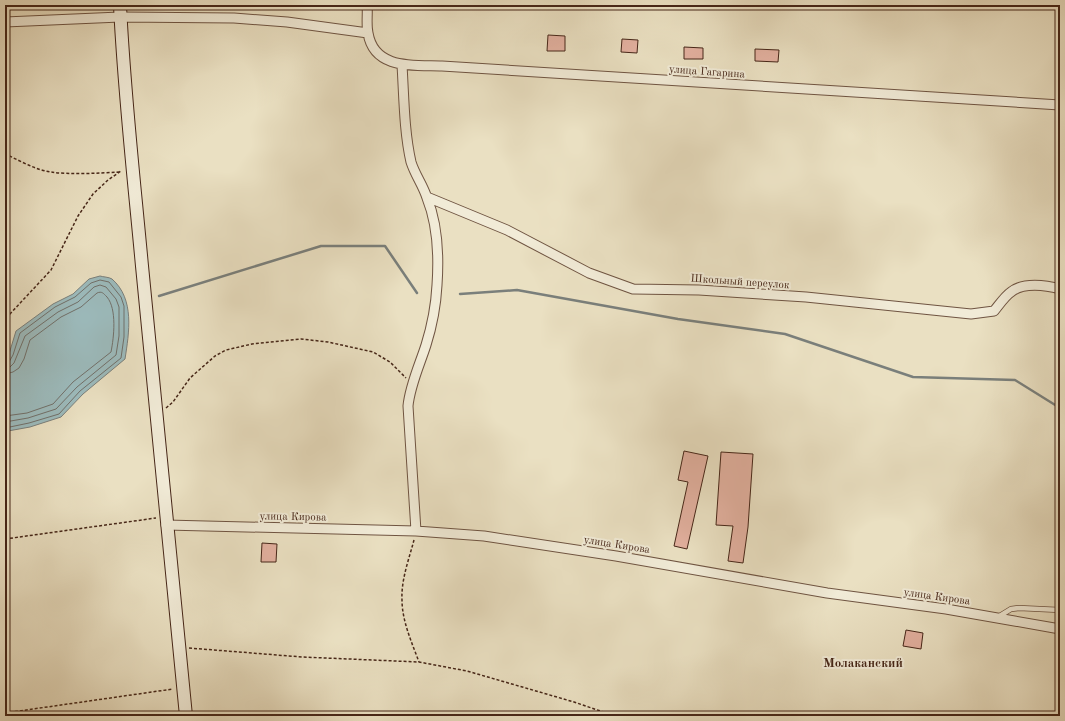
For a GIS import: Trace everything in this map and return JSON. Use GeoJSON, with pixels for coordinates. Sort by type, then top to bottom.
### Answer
{"type":"FeatureCollection","features":[{"type":"Feature","properties":{"kind":"main road"},"geometry":{"type":"LineString","coordinates":[[120,11],[133,170],[186,716]]}},
{"type":"Feature","properties":{"kind":"street"},"geometry":{"type":"LineString","coordinates":[[5,22],[120,11],[287,22],[334,27],[368,33],[367,5]]}},
{"type":"Feature","properties":{"kind":"street","name":"улица Гагарина"},"geometry":{"type":"LineString","coordinates":[[368,33],[372,45],[378,54],[387,60],[402,65],[442,66],[1060,105]]}},
{"type":"Feature","properties":{"kind":"street"},"geometry":{"type":"LineString","coordinates":[[402,65],[408,143],[412,163],[427,197],[437,234],[438,284],[435,307],[427,342],[412,385],[408,406],[416,531]]}},
{"type":"Feature","properties":{"kind":"street","name":"Школьный переулок"},"geometry":{"type":"LineString","coordinates":[[427,197],[507,230],[589,273],[633,289],[699,290],[806,297],[971,314],[994,311],[1011,292],[1022,287],[1038,286],[1060,289]]}},
{"type":"Feature","properties":{"kind":"street","name":"улица Кирова"},"geometry":{"type":"LineString","coordinates":[[166,521],[416,531],[484,536],[593,552],[827,593],[1060,629]]}},
{"type":"Feature","properties":{"kind":"lane"},"geometry":{"type":"LineString","coordinates":[[996,618],[1011,609],[1019,608],[1060,610]]}},
{"type":"Feature","properties":{"kind":"path"},"geometry":{"type":"LineString","coordinates":[[5,154],[50,172],[121,172],[133,170]]}},
{"type":"Feature","properties":{"kind":"path"},"geometry":{"type":"LineString","coordinates":[[5,323],[9,315],[51,270],[78,216],[93,194],[108,180],[121,172]]}},
{"type":"Feature","properties":{"kind":"path"},"geometry":{"type":"LineString","coordinates":[[156,414],[173,402],[190,378],[215,356],[226,350],[252,344],[301,338],[328,342],[373,352],[390,362],[412,385]]}},
{"type":"Feature","properties":{"kind":"path"},"geometry":{"type":"LineString","coordinates":[[5,538],[166,521]]}},
{"type":"Feature","properties":{"kind":"path"},"geometry":{"type":"LineString","coordinates":[[416,531],[405,574],[402,600],[406,625],[419,662]]}},
{"type":"Feature","properties":{"kind":"path"},"geometry":{"type":"LineString","coordinates":[[179,647],[302,657],[419,662],[467,671],[574,702],[615,716]]}},
{"type":"Feature","properties":{"kind":"path"},"geometry":{"type":"LineString","coordinates":[[5,713],[183,688]]}},
{"type":"Feature","properties":{"kind":"water"},"geometry":{"type":"Polygon","coordinates":[[[100,276],[112,279],[124,296],[129,317],[125,359],[83,394],[61,417],[30,427],[5,432],[5,362],[16,331],[53,304],[73,294],[89,279],[100,276]]]}},
{"type":"Feature","properties":{"kind":"building"},"geometry":{"type":"Polygon","coordinates":[[[548,35],[565,36],[565,51],[547,51],[548,35]]]}},
{"type":"Feature","properties":{"kind":"building"},"geometry":{"type":"Polygon","coordinates":[[[622,39],[638,40],[637,53],[621,52],[622,39]]]}},
{"type":"Feature","properties":{"kind":"building"},"geometry":{"type":"Polygon","coordinates":[[[684,47],[703,48],[703,59],[684,59],[684,47]]]}},
{"type":"Feature","properties":{"kind":"building"},"geometry":{"type":"Polygon","coordinates":[[[755,49],[779,50],[778,62],[755,61],[755,49]]]}},
{"type":"Feature","properties":{"kind":"building"},"geometry":{"type":"Polygon","coordinates":[[[684,451],[708,456],[687,549],[674,546],[688,482],[678,480],[684,451]]]}},
{"type":"Feature","properties":{"kind":"building"},"geometry":{"type":"Polygon","coordinates":[[[721,452],[753,454],[748,527],[743,563],[728,561],[733,526],[716,525],[721,452]]]}},
{"type":"Feature","properties":{"kind":"building"},"geometry":{"type":"Polygon","coordinates":[[[262,543],[277,544],[276,562],[261,562],[262,543]]]}},
{"type":"Feature","properties":{"kind":"building"},"geometry":{"type":"Polygon","coordinates":[[[906,630],[923,633],[921,649],[903,646],[906,630]]]}},
{"type":"Feature","properties":{"kind":"waterway"},"geometry":{"type":"LineString","coordinates":[[159,296],[321,246],[385,246],[417,293]]}},
{"type":"Feature","properties":{"kind":"waterway"},"geometry":{"type":"LineString","coordinates":[[460,294],[517,290],[678,319],[785,334],[913,377],[1015,380],[1060,408]]}},
{"type":"Feature","properties":{"kind":"district","name":"Молаканский"},"geometry":{"type":"Point","coordinates":[863,662]}}]}
